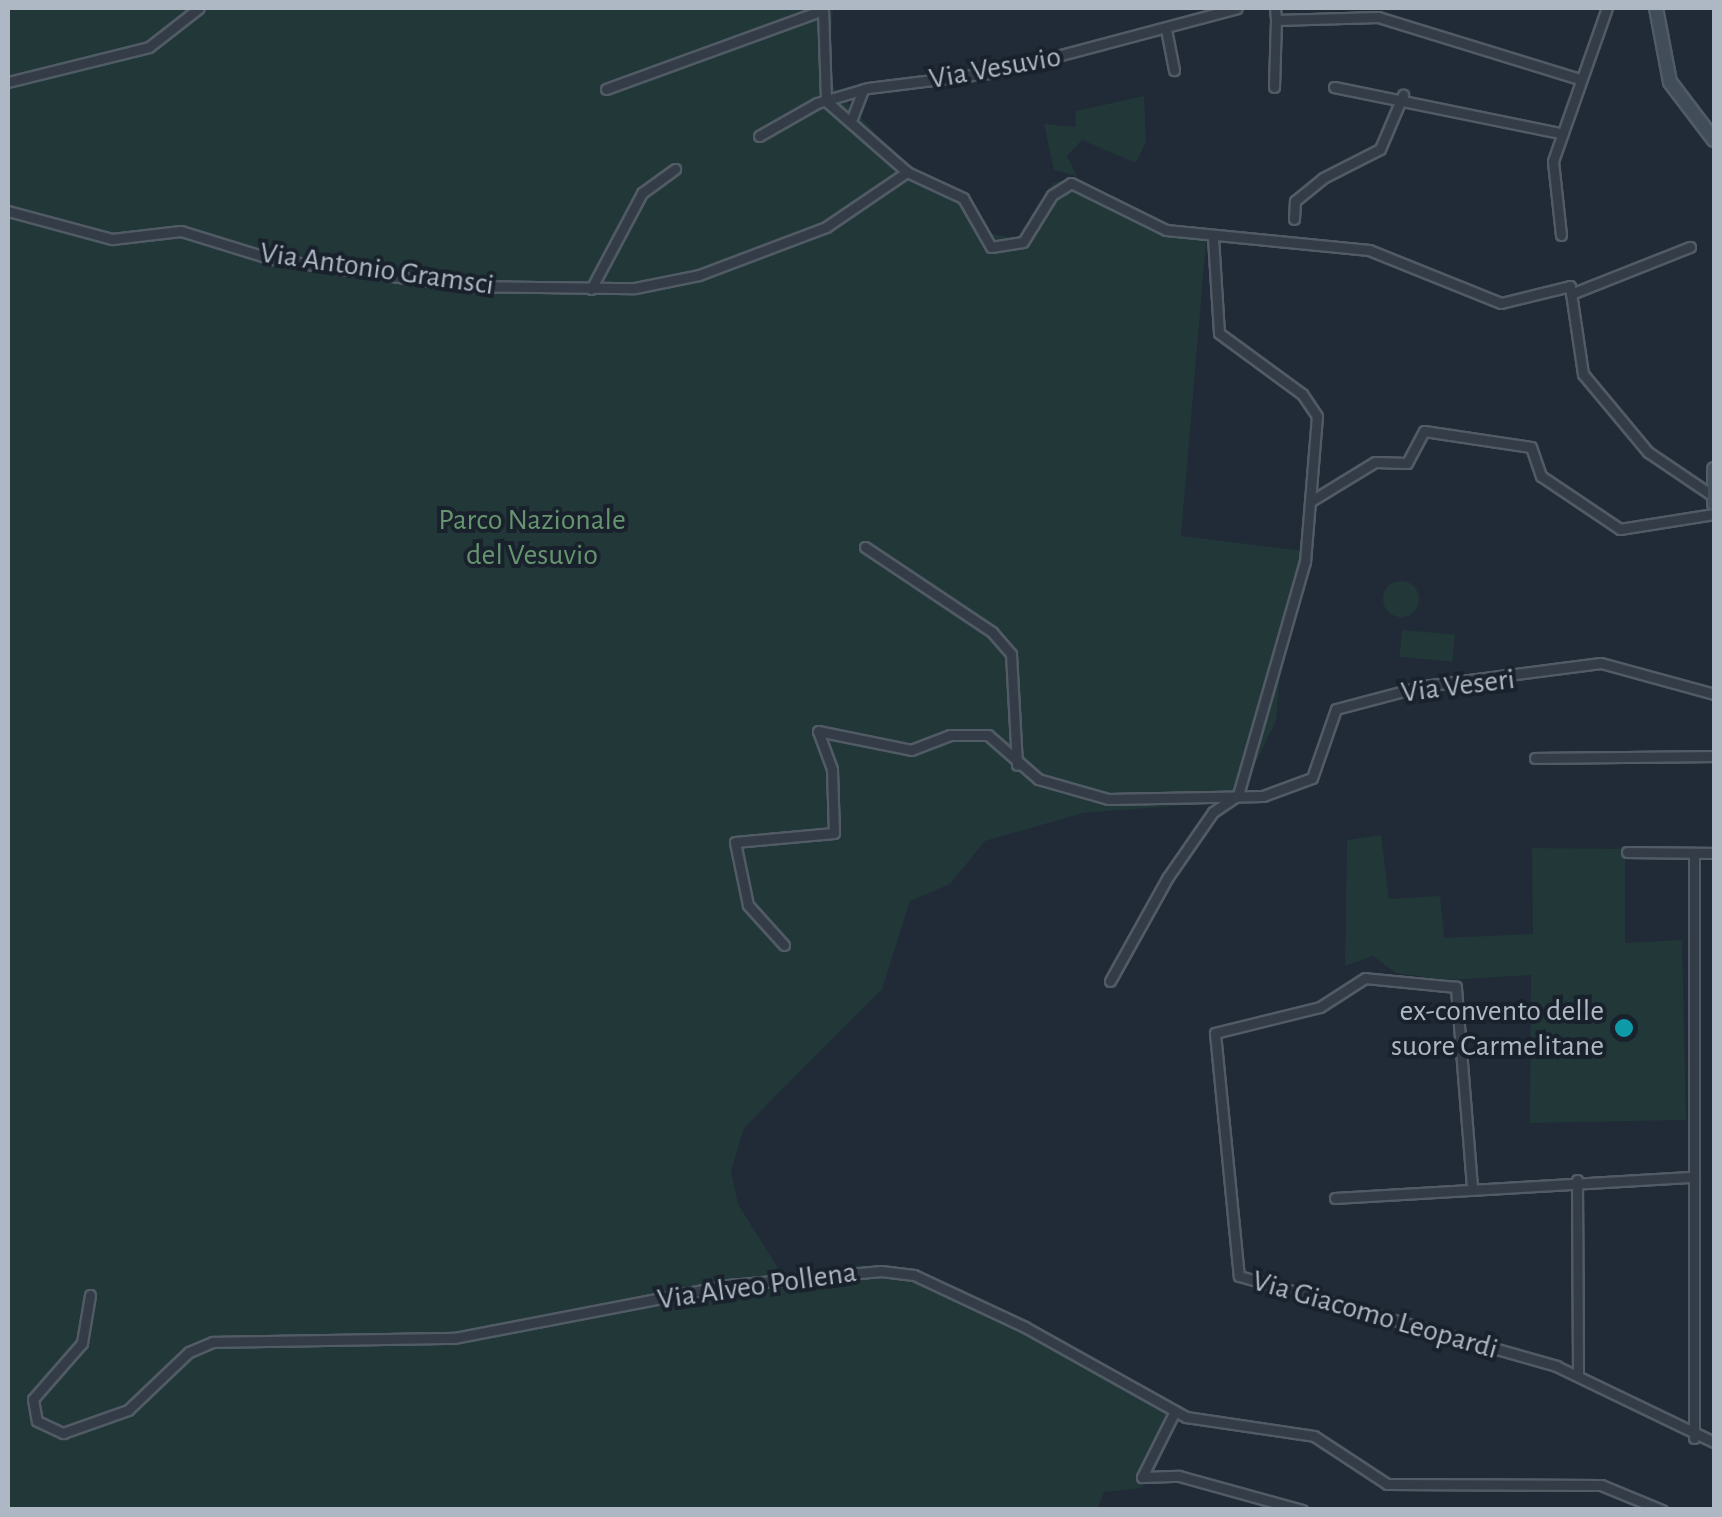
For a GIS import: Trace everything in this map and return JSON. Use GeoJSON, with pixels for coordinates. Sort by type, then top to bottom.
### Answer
{"type":"FeatureCollection","features":[{"type":"Feature","properties":{"kind":"street"},"geometry":{"type":"LineString","coordinates":[[8,82],[159,44],[199,8]]}},
{"type":"Feature","properties":{"kind":"street","name":"Via Vesuvio"},"geometry":{"type":"LineString","coordinates":[[759,136],[826,100],[864,90],[997,72],[1237,8]]}},
{"type":"Feature","properties":{"kind":"street"},"geometry":{"type":"LineString","coordinates":[[1274,87],[1276,8]]}},
{"type":"Feature","properties":{"kind":"street"},"geometry":{"type":"LineString","coordinates":[[1561,235],[1551,185],[1560,133],[1576,78],[1607,8]]}},
{"type":"Feature","properties":{"kind":"street"},"geometry":{"type":"LineString","coordinates":[[1656,8],[1670,82],[1714,140]]}},
{"type":"Feature","properties":{"kind":"street"},"geometry":{"type":"LineString","coordinates":[[606,89],[824,9],[826,100],[907,172],[962,198],[992,246],[1023,242],[1052,195],[1072,183],[1166,230],[1214,238],[1368,250],[1501,303],[1570,290],[1690,247]]}},
{"type":"Feature","properties":{"kind":"street"},"geometry":{"type":"LineString","coordinates":[[1276,20],[1378,17],[1576,78]]}},
{"type":"Feature","properties":{"kind":"street"},"geometry":{"type":"LineString","coordinates":[[1166,29],[1174,70]]}},
{"type":"Feature","properties":{"kind":"street"},"geometry":{"type":"LineString","coordinates":[[1334,87],[1403,95],[1560,133]]}},
{"type":"Feature","properties":{"kind":"street"},"geometry":{"type":"LineString","coordinates":[[851,121],[864,90]]}},
{"type":"Feature","properties":{"kind":"street"},"geometry":{"type":"LineString","coordinates":[[1294,218],[1295,201],[1323,178],[1380,150],[1403,95]]}},
{"type":"Feature","properties":{"kind":"street"},"geometry":{"type":"LineString","coordinates":[[591,288],[642,192],[676,169]]}},
{"type":"Feature","properties":{"kind":"street","name":"Via Antonio Gramsci"},"geometry":{"type":"LineString","coordinates":[[8,212],[112,238],[180,231],[272,259],[462,286],[591,288],[699,275],[826,227],[907,172]]}},
{"type":"Feature","properties":{"kind":"street"},"geometry":{"type":"LineString","coordinates":[[1110,981],[1168,877],[1214,812],[1238,795],[1265,717],[1312,501],[1317,416],[1302,394],[1219,333],[1214,238]]}},
{"type":"Feature","properties":{"kind":"street"},"geometry":{"type":"LineString","coordinates":[[1570,290],[1583,374],[1606,408],[1712,499]]}},
{"type":"Feature","properties":{"kind":"street"},"geometry":{"type":"LineString","coordinates":[[1312,501],[1366,466],[1407,462],[1424,431],[1531,447],[1541,476],[1620,529],[1714,514]]}},
{"type":"Feature","properties":{"kind":"street"},"geometry":{"type":"LineString","coordinates":[[1712,499],[1714,469]]}},
{"type":"Feature","properties":{"kind":"street"},"geometry":{"type":"LineString","coordinates":[[866,547],[992,632],[1010,654],[1017,765]]}},
{"type":"Feature","properties":{"kind":"street","name":"Via Veseri"},"geometry":{"type":"LineString","coordinates":[[784,945],[748,905],[735,842],[834,833],[832,769],[818,731],[911,750],[950,735],[988,735],[1017,765],[1052,787],[1108,800],[1238,795],[1312,778],[1336,709],[1423,686],[1601,663],[1714,694]]}},
{"type":"Feature","properties":{"kind":"street"},"geometry":{"type":"LineString","coordinates":[[1535,758],[1714,756]]}},
{"type":"Feature","properties":{"kind":"street"},"geometry":{"type":"LineString","coordinates":[[1627,852],[1714,853]]}},
{"type":"Feature","properties":{"kind":"street"},"geometry":{"type":"LineString","coordinates":[[1694,853],[1694,1438]]}},
{"type":"Feature","properties":{"kind":"street","name":"Via Giacomo Leopardi"},"geometry":{"type":"LineString","coordinates":[[1472,1188],[1456,987],[1364,978],[1320,1007],[1215,1033],[1239,1276],[1578,1375],[1694,1438],[1714,1442]]}},
{"type":"Feature","properties":{"kind":"street"},"geometry":{"type":"LineString","coordinates":[[1336,1198],[1577,1180],[1693,1177]]}},
{"type":"Feature","properties":{"kind":"street"},"geometry":{"type":"LineString","coordinates":[[1577,1180],[1578,1375]]}},
{"type":"Feature","properties":{"kind":"street","name":"Via Alveo Pollena"},"geometry":{"type":"LineString","coordinates":[[90,1295],[82,1343],[34,1398],[38,1422],[63,1433],[128,1410],[188,1352],[213,1342],[454,1338],[839,1270],[914,1275],[1175,1411],[1314,1436],[1387,1484],[1601,1485],[1662,1510]]}},
{"type":"Feature","properties":{"kind":"street"},"geometry":{"type":"LineString","coordinates":[[1175,1411],[1142,1477],[1180,1476],[1302,1510]]}},
{"type":"Feature","properties":{"kind":"green space","name":"Parco Nazionale del Vesuvio"},"geometry":{"type":"Polygon","coordinates":[[[8,8],[833,8],[828,81],[906,167],[970,201],[983,232],[1018,239],[1053,183],[1073,178],[1165,225],[1207,230],[1181,536],[1313,552],[1282,651],[1276,720],[1250,775],[1226,802],[1083,813],[985,841],[950,884],[910,901],[882,989],[744,1128],[731,1171],[738,1204],[781,1273],[859,1265],[922,1273],[1186,1409],[1141,1488],[1104,1492],[1097,1510],[8,1510],[8,8]]]}},
{"type":"Feature","properties":{"kind":"green space"},"geometry":{"type":"Polygon","coordinates":[[[1144,96],[1146,141],[1136,163],[1082,140],[1067,156],[1077,176],[1054,170],[1044,124],[1075,127],[1076,111],[1144,96]]]}},
{"type":"Feature","properties":{"kind":"green space"},"geometry":{"type":"Polygon","coordinates":[[[1401,581],[1414,586],[1419,599],[1414,612],[1401,617],[1388,612],[1383,599],[1388,586],[1401,581]]]}},
{"type":"Feature","properties":{"kind":"green space"},"geometry":{"type":"Polygon","coordinates":[[[1402,630],[1455,635],[1452,662],[1400,657],[1402,630]]]}},
{"type":"Feature","properties":{"kind":"green space"},"geometry":{"type":"Polygon","coordinates":[[[1381,835],[1389,899],[1440,896],[1444,938],[1533,934],[1532,848],[1625,849],[1625,943],[1682,940],[1686,1120],[1530,1123],[1531,975],[1447,980],[1396,973],[1373,956],[1345,966],[1347,840],[1381,835]]]}},
{"type":"Feature","properties":{"kind":"place","name":"ex-convento delle suore Carmelitane"},"geometry":{"type":"Point","coordinates":[1624,1028]}}]}
